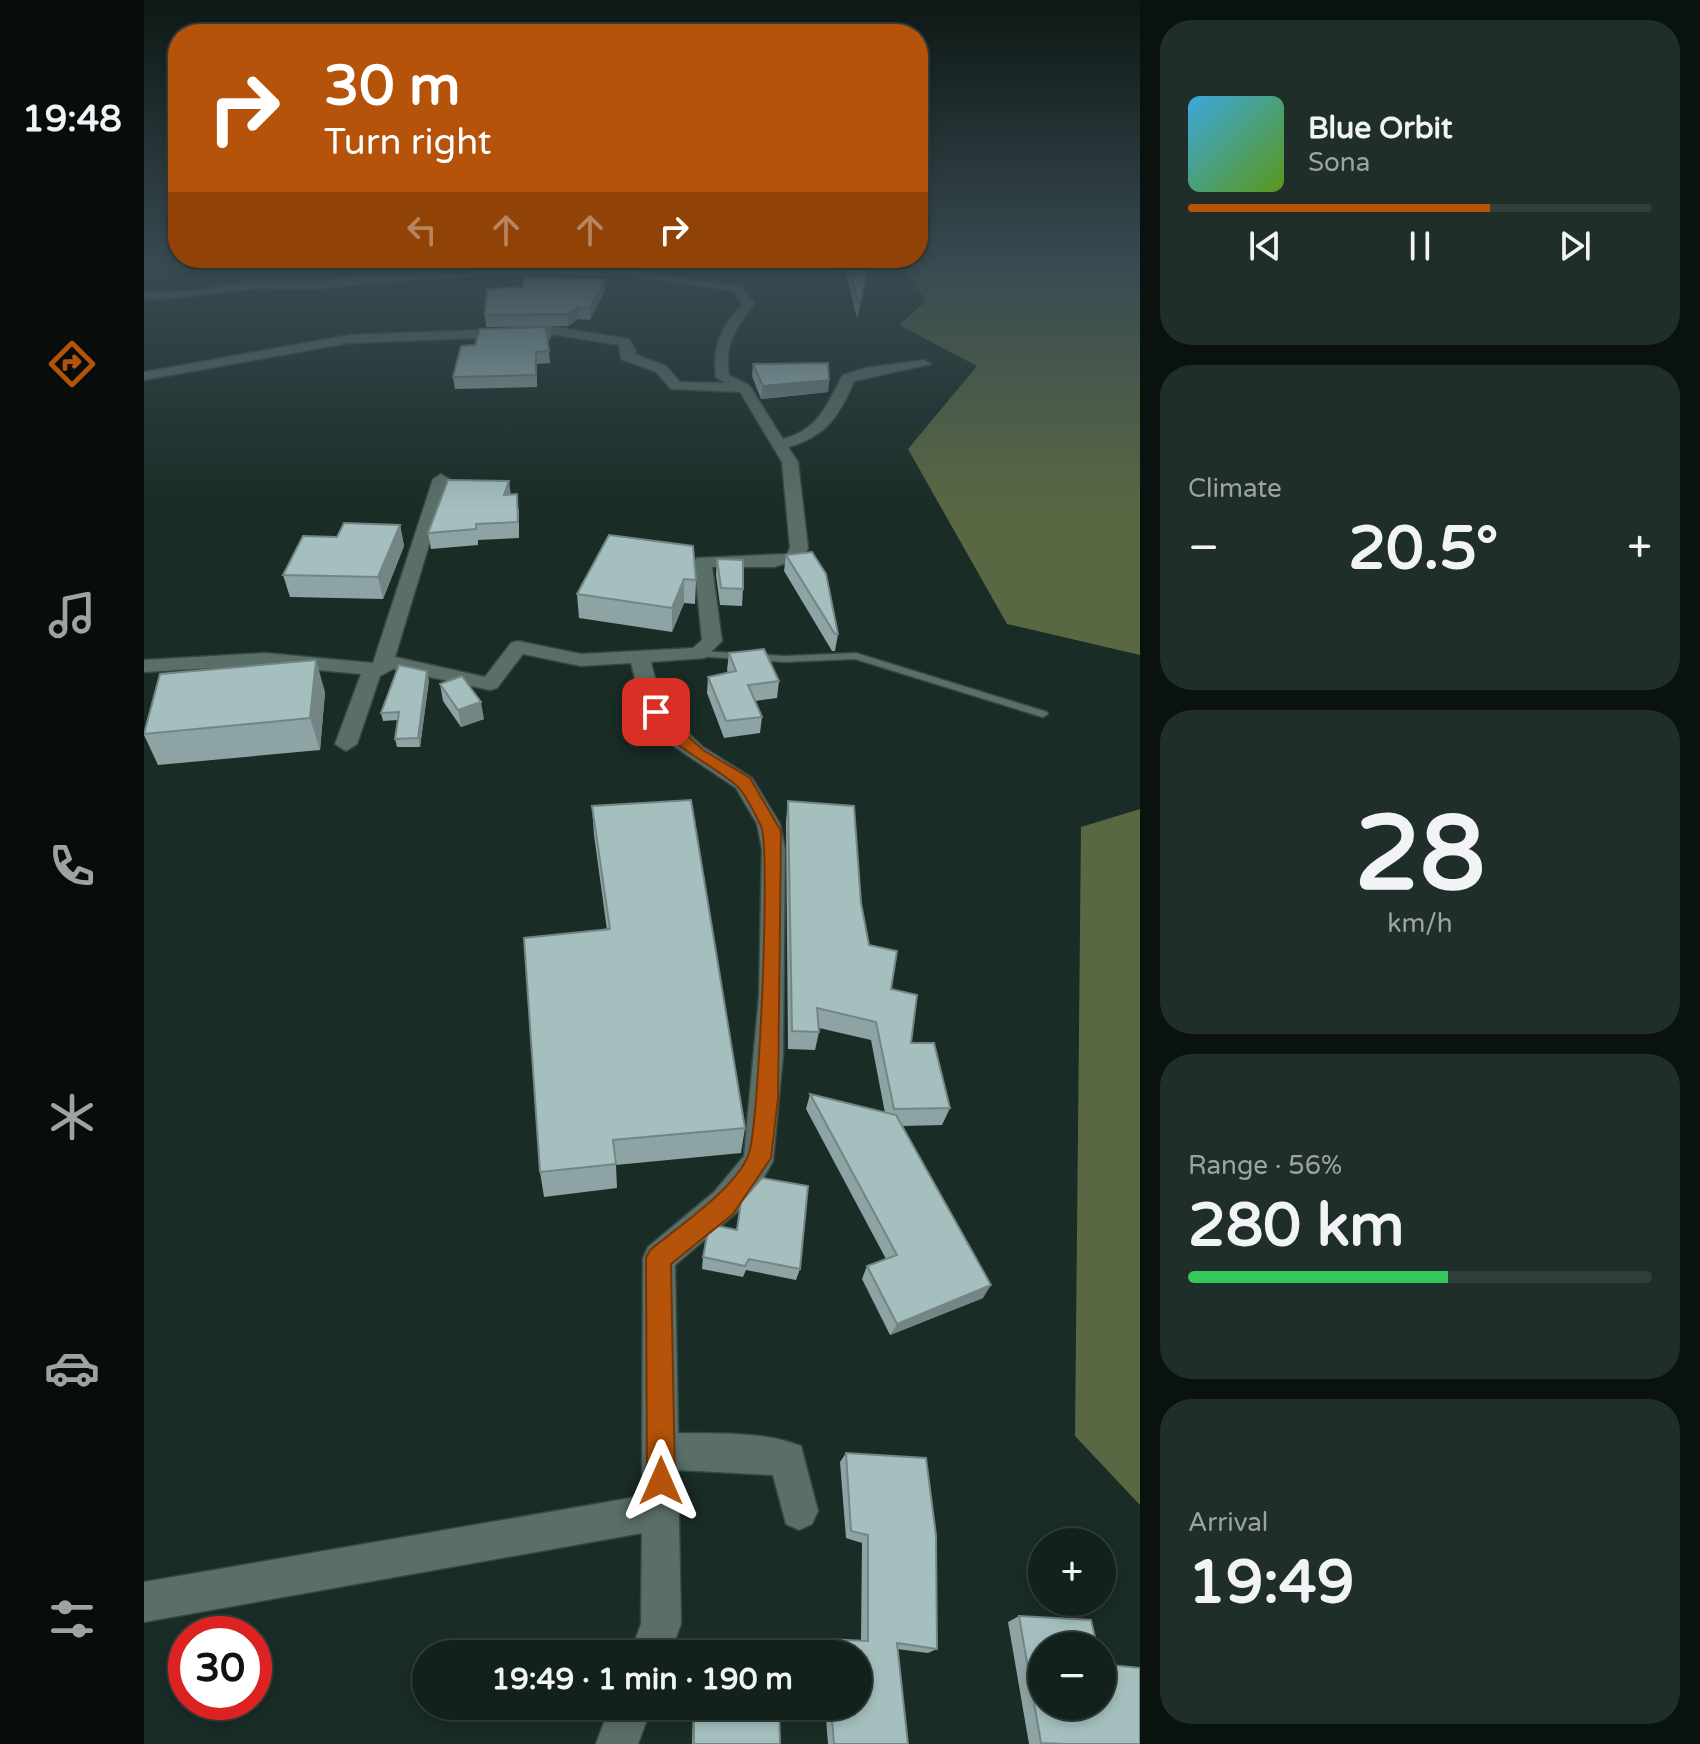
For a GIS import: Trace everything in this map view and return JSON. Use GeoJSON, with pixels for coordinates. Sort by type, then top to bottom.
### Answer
{"type":"FeatureCollection","features":[{"type":"Feature","properties":{"kind":"street"},"geometry":{"type":"LineString","coordinates":[[144,376],[308,346]]}},
{"type":"Feature","properties":{"kind":"street"},"geometry":{"type":"LineString","coordinates":[[627,346],[629,350],[626,356],[651,363],[669,373],[676,386],[744,388]]}},
{"type":"Feature","properties":{"kind":"street"},"geometry":{"type":"LineString","coordinates":[[144,666],[265,659],[377,669],[389,662],[490,684],[518,647],[581,660],[698,654],[712,641],[703,562],[774,562],[794,558],[799,548],[790,462],[744,388],[723,377],[719,359],[723,346]]}},
{"type":"Feature","properties":{"kind":"street"},"geometry":{"type":"LineString","coordinates":[[779,445],[802,440],[825,428],[848,378],[865,372],[924,364]]}},
{"type":"Feature","properties":{"kind":"street"},"geometry":{"type":"LineString","coordinates":[[346,744],[377,669],[441,479]]}},
{"type":"Feature","properties":{"kind":"street"},"geometry":{"type":"LineString","coordinates":[[640,659],[647,697],[666,728],[697,754],[744,782],[772,831],[768,1067],[760,1158],[724,1206],[659,1258],[661,1624],[655,1640]]}},
{"type":"Feature","properties":{"kind":"street"},"geometry":{"type":"LineString","coordinates":[[661,1451],[742,1453],[788,1459],[799,1511]]}},
{"type":"Feature","properties":{"kind":"street"},"geometry":{"type":"LineString","coordinates":[[144,1602],[662,1511]]}},
{"type":"Feature","properties":{"kind":"street"},"geometry":{"type":"LineString","coordinates":[[617,1744],[626,1720]]}},
{"type":"Feature","properties":{"kind":"lane"},"geometry":{"type":"LineString","coordinates":[[698,654],[785,659],[856,656],[1043,714]]}},
{"type":"Feature","properties":{"kind":"green space"},"geometry":{"type":"Polygon","coordinates":[[[940,346],[1140,346],[1140,655],[1007,624],[908,449],[977,366],[940,346]]]}},
{"type":"Feature","properties":{"kind":"green space"},"geometry":{"type":"Polygon","coordinates":[[[1140,809],[1140,1505],[1075,1436],[1081,827],[1140,809]]]}},
{"type":"Feature","properties":{"kind":"building"},"geometry":{"type":"Polygon","coordinates":[[[461,346],[548,346],[549,351],[536,352],[536,375],[453,377],[461,346]]]}},
{"type":"Feature","properties":{"kind":"building"},"geometry":{"type":"Polygon","coordinates":[[[828,363],[829,380],[763,386],[753,364],[828,363]]]}},
{"type":"Feature","properties":{"kind":"building"},"geometry":{"type":"Polygon","coordinates":[[[448,480],[509,481],[504,495],[517,494],[518,522],[476,524],[476,529],[428,533],[448,480]]]}},
{"type":"Feature","properties":{"kind":"building"},"geometry":{"type":"Polygon","coordinates":[[[344,523],[400,525],[378,577],[283,575],[303,536],[337,537],[344,523]]]}},
{"type":"Feature","properties":{"kind":"building"},"geometry":{"type":"Polygon","coordinates":[[[609,535],[693,546],[696,580],[684,579],[672,608],[577,594],[609,535]]]}},
{"type":"Feature","properties":{"kind":"building"},"geometry":{"type":"Polygon","coordinates":[[[812,552],[826,574],[838,634],[835,634],[786,555],[812,552]]]}},
{"type":"Feature","properties":{"kind":"building"},"geometry":{"type":"Polygon","coordinates":[[[717,559],[743,560],[743,589],[721,588],[717,559]]]}},
{"type":"Feature","properties":{"kind":"building"},"geometry":{"type":"Polygon","coordinates":[[[764,649],[779,681],[748,685],[762,717],[726,721],[708,677],[736,671],[729,653],[764,649]]]}},
{"type":"Feature","properties":{"kind":"building"},"geometry":{"type":"Polygon","coordinates":[[[316,660],[310,718],[144,734],[160,674],[316,660]]]}},
{"type":"Feature","properties":{"kind":"building"},"geometry":{"type":"Polygon","coordinates":[[[399,665],[427,671],[418,738],[395,739],[399,712],[381,713],[399,665]]]}},
{"type":"Feature","properties":{"kind":"building"},"geometry":{"type":"Polygon","coordinates":[[[462,676],[481,702],[458,710],[440,684],[462,676]]]}},
{"type":"Feature","properties":{"kind":"building"},"geometry":{"type":"Polygon","coordinates":[[[691,800],[745,1128],[613,1140],[616,1164],[540,1172],[524,938],[610,929],[592,806],[691,800]]]}},
{"type":"Feature","properties":{"kind":"building"},"geometry":{"type":"Polygon","coordinates":[[[788,801],[854,806],[861,903],[869,945],[897,951],[891,989],[917,995],[911,1043],[934,1043],[950,1108],[894,1109],[876,1022],[817,1008],[819,1032],[792,1031],[788,801]]]}},
{"type":"Feature","properties":{"kind":"building"},"geometry":{"type":"Polygon","coordinates":[[[810,1094],[896,1115],[991,1285],[897,1324],[867,1266],[897,1255],[810,1094]]]}},
{"type":"Feature","properties":{"kind":"building"},"geometry":{"type":"Polygon","coordinates":[[[762,1178],[808,1186],[800,1269],[749,1259],[745,1266],[703,1257],[708,1231],[714,1225],[737,1230],[741,1202],[762,1178]]]}},
{"type":"Feature","properties":{"kind":"building"},"geometry":{"type":"Polygon","coordinates":[[[846,1453],[926,1458],[936,1535],[937,1649],[897,1643],[908,1744],[834,1744],[832,1720],[872,1720],[868,1535],[851,1531],[846,1453]]]}},
{"type":"Feature","properties":{"kind":"building"},"geometry":{"type":"Polygon","coordinates":[[[1019,1616],[1091,1620],[1094,1632],[1028,1632],[1028,1668],[1019,1616]]]}},
{"type":"Feature","properties":{"kind":"building"},"geometry":{"type":"Polygon","coordinates":[[[1116,1665],[1140,1668],[1140,1744],[1041,1743],[1037,1720],[1116,1720],[1116,1665]]]}},
{"type":"Feature","properties":{"kind":"building"},"geometry":{"type":"Polygon","coordinates":[[[694,1720],[779,1720],[780,1744],[694,1744],[694,1720]]]}},
{"type":"Feature","properties":{"kind":"route"},"geometry":{"type":"LineString","coordinates":[[656,712],[666,728],[697,754],[744,782],[772,831],[773,921],[767,1098],[760,1158],[724,1206],[659,1258],[661,1481]]}}]}
